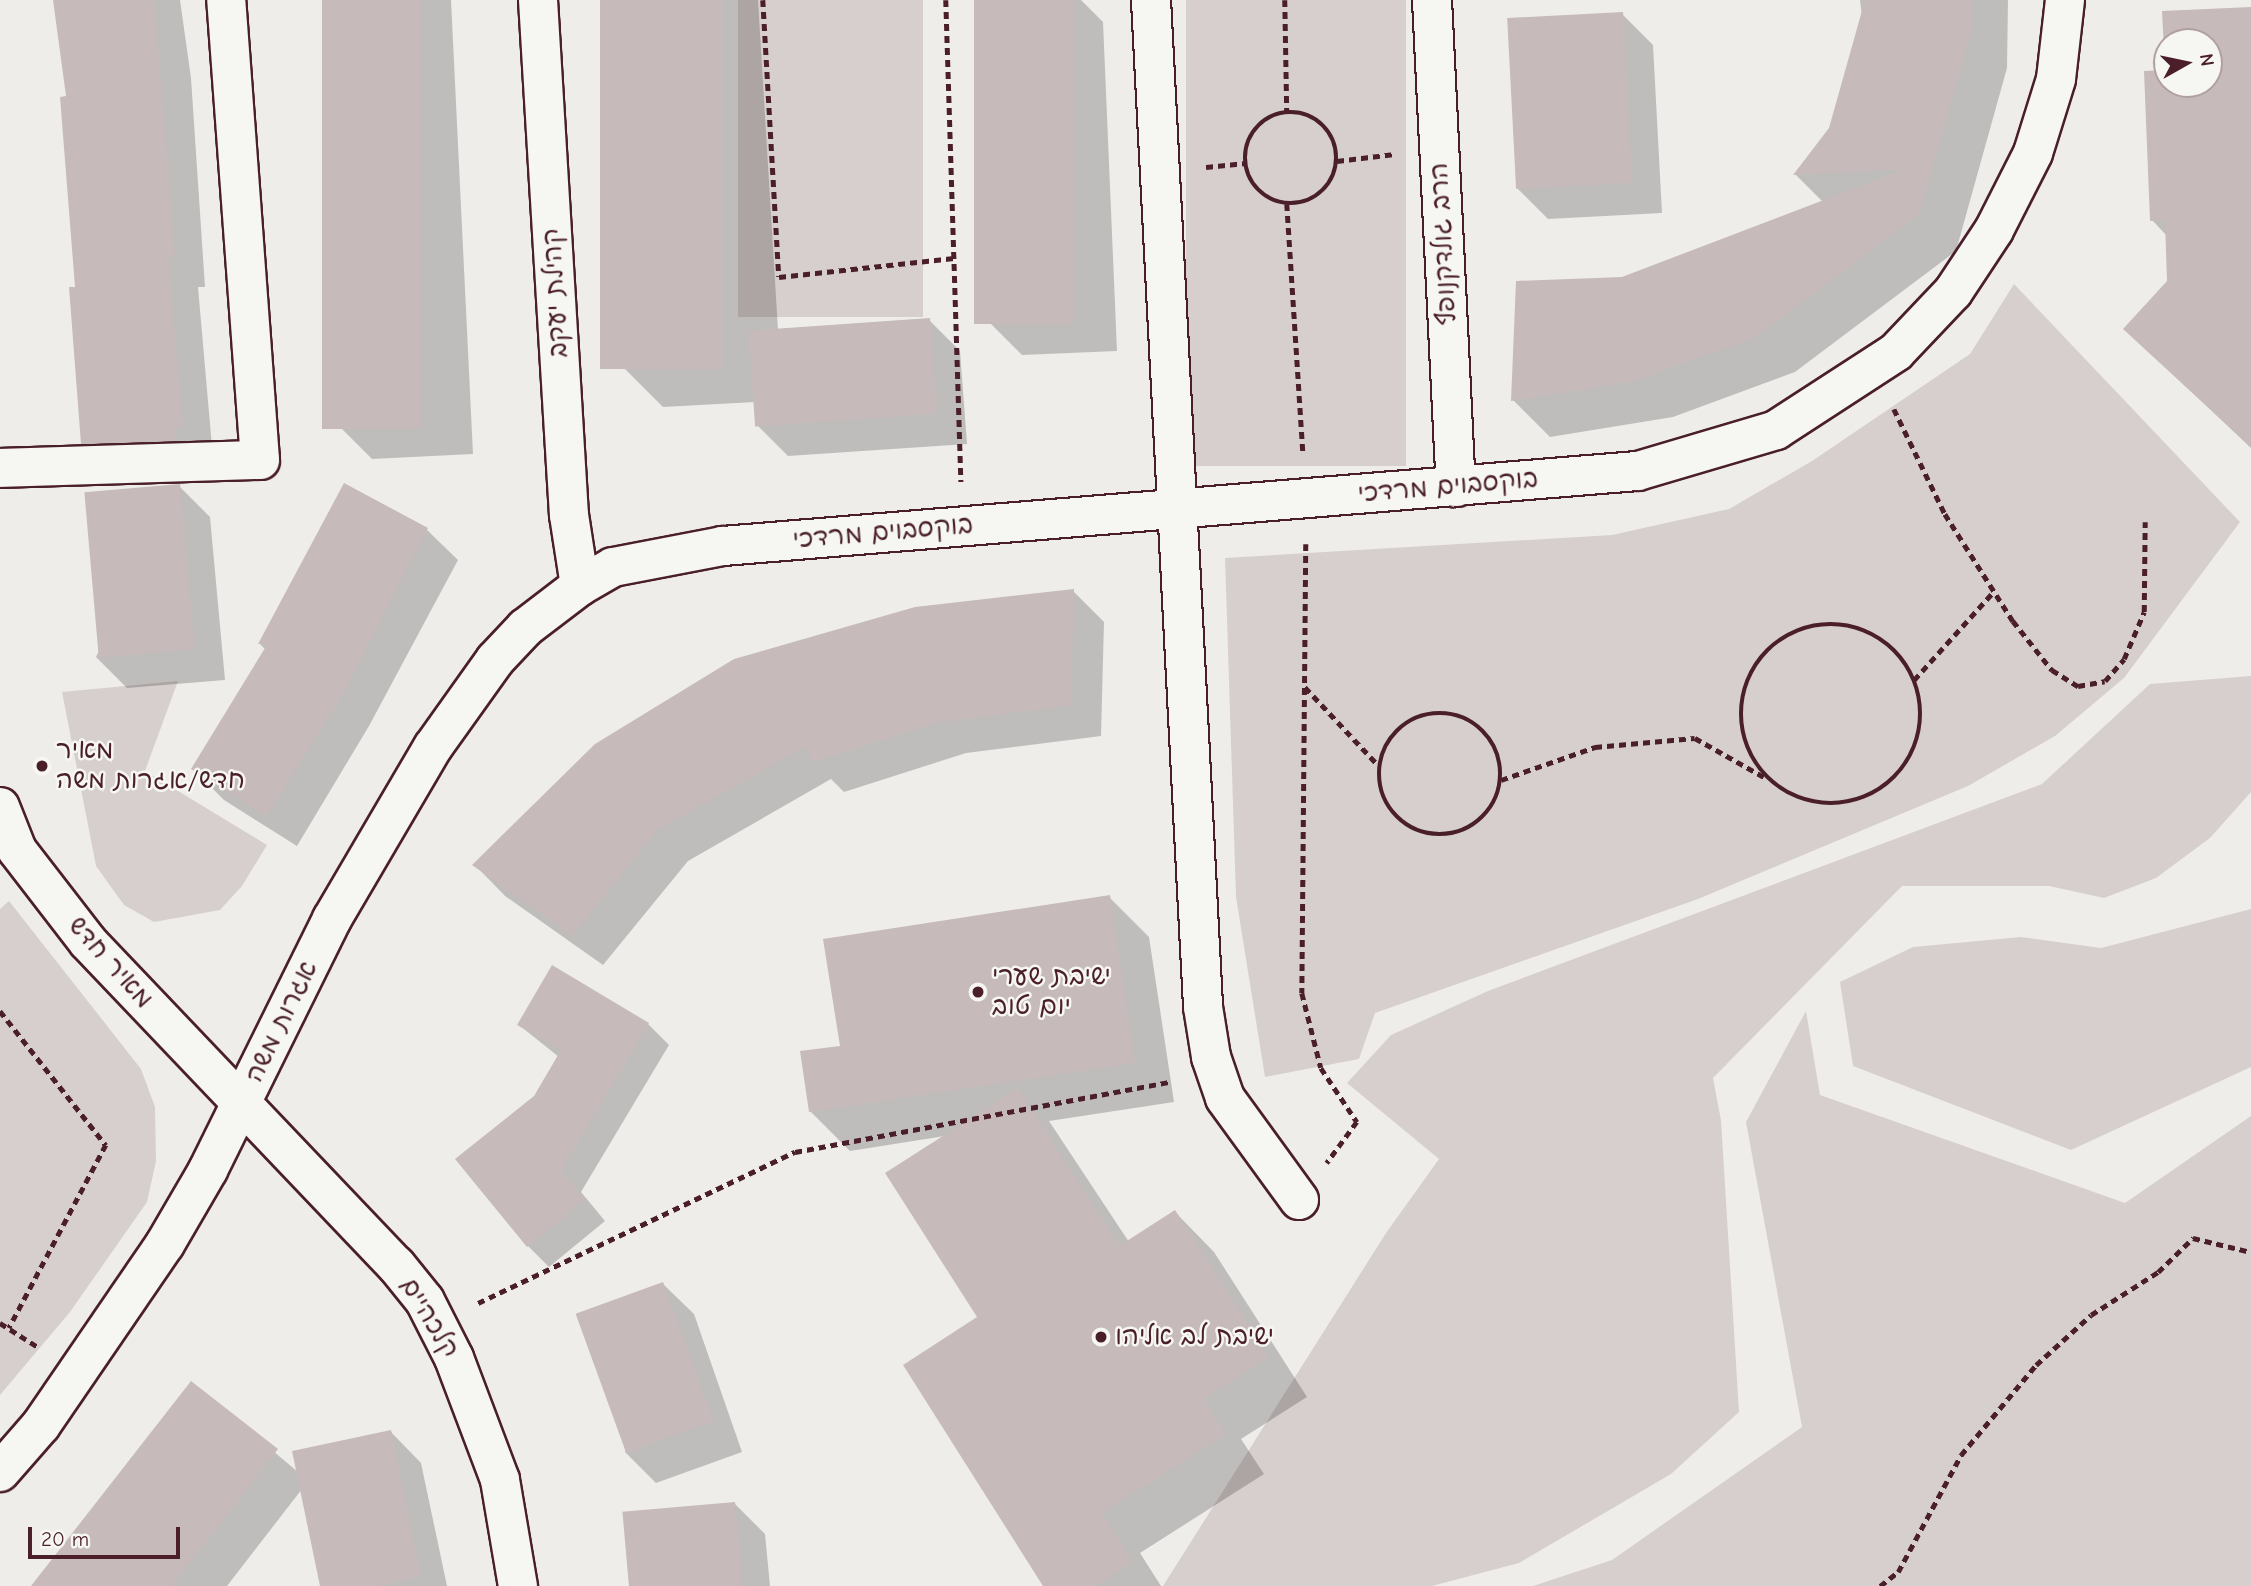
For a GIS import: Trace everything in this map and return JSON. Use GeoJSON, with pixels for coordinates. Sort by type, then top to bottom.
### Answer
{"type":"FeatureCollection","features":[{"type":"Feature","properties":{"kind":"street"},"geometry":{"type":"LineString","coordinates":[[0,468],[260,460],[226,0]]}},
{"type":"Feature","properties":{"kind":"street","name":"קהילת יעקב"},"geometry":{"type":"LineString","coordinates":[[538,0],[569,515],[580,586]]}},
{"type":"Feature","properties":{"kind":"street"},"geometry":{"type":"LineString","coordinates":[[1151,0],[1203,1007],[1215,1074],[1225,1098],[1299,1200]]}},
{"type":"Feature","properties":{"kind":"street","name":"הרב גולדקנופף"},"geometry":{"type":"LineString","coordinates":[[1432,0],[1456,487]]}},
{"type":"Feature","properties":{"kind":"street","name":"בוקסבוים מרדכי"},"geometry":{"type":"LineString","coordinates":[[580,586],[613,567],[674,553],[962,526],[1637,471],[1709,452],[1776,430],[1896,352],[1953,292],[1994,230],[2033,153],[2056,79],[2065,0]]}},
{"type":"Feature","properties":{"kind":"street","name":"אגרות משה"},"geometry":{"type":"LineString","coordinates":[[0,1472],[41,1425],[112,1327],[172,1234],[241,1105],[332,919],[433,747],[495,660],[526,628],[580,586]]}},
{"type":"Feature","properties":{"kind":"street","name":"מאיר חדש"},"geometry":{"type":"LineString","coordinates":[[0,807],[17,850],[80,932],[241,1105]]}},
{"type":"Feature","properties":{"kind":"street","name":"קלכהיים"},"geometry":{"type":"LineString","coordinates":[[241,1105],[396,1265],[436,1323],[454,1358],[500,1480],[518,1586]]}},
{"type":"Feature","properties":{"kind":"path"},"geometry":{"type":"LineString","coordinates":[[763,0],[779,277],[954,258]]}},
{"type":"Feature","properties":{"kind":"path"},"geometry":{"type":"LineString","coordinates":[[946,0],[962,526]]}},
{"type":"Feature","properties":{"kind":"path"},"geometry":{"type":"LineString","coordinates":[[1285,0],[1287,112]]}},
{"type":"Feature","properties":{"kind":"path"},"geometry":{"type":"LineString","coordinates":[[1287,112],[1302,112],[1328,130],[1337,161],[1329,184],[1317,196],[1287,204],[1256,188],[1245,158],[1250,138],[1259,125],[1287,112]]}},
{"type":"Feature","properties":{"kind":"path"},"geometry":{"type":"LineString","coordinates":[[1337,161],[1439,149]]}},
{"type":"Feature","properties":{"kind":"path"},"geometry":{"type":"LineString","coordinates":[[1287,204],[1306,499],[1302,993],[1321,1068],[1357,1122],[1299,1200]]}},
{"type":"Feature","properties":{"kind":"path"},"geometry":{"type":"LineString","coordinates":[[1874,367],[1945,514],[1994,591],[2052,670],[2078,686],[2105,681],[2124,659],[2144,612],[2145,522]]}},
{"type":"Feature","properties":{"kind":"path"},"geometry":{"type":"LineString","coordinates":[[1914,680],[1994,591]]}},
{"type":"Feature","properties":{"kind":"path"},"geometry":{"type":"LineString","coordinates":[[1501,780],[1595,747],[1695,738],[1767,778],[1792,796],[1822,804],[1846,804],[1876,793],[1900,773],[1916,746],[1921,715],[1914,680],[1898,653],[1872,634],[1843,625],[1811,626],[1781,638],[1758,660],[1744,688],[1740,719],[1749,752],[1767,778]]}},
{"type":"Feature","properties":{"kind":"path"},"geometry":{"type":"LineString","coordinates":[[1305,687],[1379,766]]}},
{"type":"Feature","properties":{"kind":"path"},"geometry":{"type":"LineString","coordinates":[[1434,712],[1456,714],[1475,723],[1490,738],[1500,758],[1501,780],[1494,803],[1482,820],[1442,836],[1402,823],[1388,807],[1380,788],[1379,766],[1396,731],[1413,719],[1434,712]]}},
{"type":"Feature","properties":{"kind":"path"},"geometry":{"type":"LineString","coordinates":[[0,1011],[106,1145],[9,1328]]}},
{"type":"Feature","properties":{"kind":"path"},"geometry":{"type":"LineString","coordinates":[[436,1323],[795,1152],[1215,1074]]}},
{"type":"Feature","properties":{"kind":"path"},"geometry":{"type":"LineString","coordinates":[[1880,1586],[1898,1572],[1961,1455],[2036,1365],[2091,1315],[2158,1272],[2193,1238],[2251,1252]]}},
{"type":"Feature","properties":{"kind":"shaded area"},"geometry":{"type":"Polygon","coordinates":[[[738,0],[923,0],[923,317],[738,317],[738,0]]]}},
{"type":"Feature","properties":{"kind":"shaded area"},"geometry":{"type":"Polygon","coordinates":[[[1186,0],[1406,0],[1406,466],[1186,466],[1186,0]]]}},
{"type":"Feature","properties":{"kind":"shaded area"},"geometry":{"type":"Polygon","coordinates":[[[2014,284],[2240,522],[2124,678],[2055,736],[1968,786],[1698,899],[1375,1013],[1359,1059],[1265,1077],[1236,897],[1225,558],[1612,535],[1729,509],[1812,461],[1970,354],[2014,284]]]}},
{"type":"Feature","properties":{"kind":"shaded area"},"geometry":{"type":"Polygon","coordinates":[[[2251,676],[2251,792],[2210,838],[2156,878],[2104,898],[2049,886],[1902,886],[1713,1078],[1721,1120],[1739,1412],[1671,1474],[1519,1563],[1432,1586],[1163,1586],[1386,1233],[1439,1159],[1347,1083],[1391,1035],[1488,991],[2042,784],[2150,684],[2251,676]]]}},
{"type":"Feature","properties":{"kind":"shaded area"},"geometry":{"type":"Polygon","coordinates":[[[178,681],[145,771],[267,845],[242,886],[220,910],[154,922],[124,905],[96,866],[62,692],[178,681]]]}},
{"type":"Feature","properties":{"kind":"shaded area"},"geometry":{"type":"Polygon","coordinates":[[[9,901],[141,1069],[155,1107],[156,1161],[147,1202],[70,1312],[0,1395],[0,909],[9,901]]]}},
{"type":"Feature","properties":{"kind":"shaded area"},"geometry":{"type":"Polygon","coordinates":[[[2251,909],[2251,1067],[2071,1150],[1853,1066],[1840,982],[1913,947],[2021,937],[2101,948],[2251,909]]]}},
{"type":"Feature","properties":{"kind":"shaded area"},"geometry":{"type":"Polygon","coordinates":[[[1806,1011],[1820,1095],[2125,1203],[2251,1116],[2251,1586],[1533,1586],[1612,1560],[1802,1427],[1746,1122],[1806,1011]]]}},
{"type":"Feature","properties":{"kind":"building"},"geometry":{"type":"Polygon","coordinates":[[[53,0],[154,0],[175,256],[168,257],[183,427],[175,428],[176,441],[81,444],[69,287],[75,287],[60,97],[66,96],[53,0]]]}},
{"type":"Feature","properties":{"kind":"building"},"geometry":{"type":"Polygon","coordinates":[[[322,0],[421,0],[421,429],[322,429],[322,0]]]}},
{"type":"Feature","properties":{"kind":"building"},"geometry":{"type":"Polygon","coordinates":[[[600,0],[722,0],[722,369],[600,369],[600,0]]]}},
{"type":"Feature","properties":{"kind":"building"},"geometry":{"type":"Polygon","coordinates":[[[974,0],[1073,0],[1073,324],[974,324],[974,0]]]}},
{"type":"Feature","properties":{"kind":"building"},"geometry":{"type":"Polygon","coordinates":[[[1865,0],[1971,0],[1971,31],[1919,214],[1758,336],[1635,381],[1511,401],[1516,281],[1622,277],[1905,169],[1793,175],[1829,128],[1865,0]]]}},
{"type":"Feature","properties":{"kind":"building"},"geometry":{"type":"Polygon","coordinates":[[[2251,7],[2251,447],[2123,329],[2167,281],[2165,221],[2150,221],[2144,71],[2153,71],[2153,98],[2223,98],[2223,28],[2163,28],[2162,11],[2251,7]]]}},
{"type":"Feature","properties":{"kind":"building"},"geometry":{"type":"Polygon","coordinates":[[[1623,12],[1632,183],[1516,189],[1507,18],[1623,12]]]}},
{"type":"Feature","properties":{"kind":"building"},"geometry":{"type":"Polygon","coordinates":[[[930,318],[937,414],[755,426],[748,331],[930,318]]]}},
{"type":"Feature","properties":{"kind":"building"},"geometry":{"type":"Polygon","coordinates":[[[344,483],[428,528],[341,697],[266,816],[191,769],[268,643],[258,644],[344,483]]]}},
{"type":"Feature","properties":{"kind":"building"},"geometry":{"type":"Polygon","coordinates":[[[180,484],[194,649],[99,658],[84,492],[180,484]]]}},
{"type":"Feature","properties":{"kind":"building"},"geometry":{"type":"Polygon","coordinates":[[[1074,589],[1071,705],[935,723],[812,763],[806,746],[657,830],[572,936],[472,865],[595,744],[734,659],[915,607],[1074,589]]]}},
{"type":"Feature","properties":{"kind":"building","name":"ישיבת שערי יום טוב"},"geometry":{"type":"Polygon","coordinates":[[[1110,895],[1135,1063],[809,1112],[800,1051],[840,1046],[823,939],[1110,895]]]}},
{"type":"Feature","properties":{"kind":"building"},"geometry":{"type":"Polygon","coordinates":[[[552,965],[649,1023],[561,1170],[585,1200],[527,1247],[455,1159],[534,1096],[561,1050],[517,1025],[552,965]]]}},
{"type":"Feature","properties":{"kind":"building","name":"ישיבת לב אליהו"},"geometry":{"type":"Polygon","coordinates":[[[1018,1088],[1119,1246],[1175,1210],[1269,1357],[1203,1399],[1226,1434],[1102,1513],[1133,1562],[1095,1586],[1043,1586],[903,1365],[977,1317],[885,1173],[1018,1088]]]}},
{"type":"Feature","properties":{"kind":"building"},"geometry":{"type":"Polygon","coordinates":[[[663,1282],[714,1421],[626,1453],[576,1314],[663,1282]]]}},
{"type":"Feature","properties":{"kind":"building"},"geometry":{"type":"Polygon","coordinates":[[[191,1381],[278,1449],[172,1586],[31,1586],[191,1381]]]}},
{"type":"Feature","properties":{"kind":"building"},"geometry":{"type":"Polygon","coordinates":[[[391,1430],[421,1577],[377,1586],[320,1586],[292,1451],[391,1430]]]}},
{"type":"Feature","properties":{"kind":"building"},"geometry":{"type":"Polygon","coordinates":[[[735,1502],[742,1586],[629,1586],[622,1512],[735,1502]]]}},
{"type":"Feature","properties":{"kind":"place","name":"מאיר חדש/אגרות משה"},"geometry":{"type":"Point","coordinates":[42,766]}},
{"type":"Feature","properties":{"kind":"place","name":"ישיבת שערי יום טוב"},"geometry":{"type":"Point","coordinates":[978,992]}},
{"type":"Feature","properties":{"kind":"place","name":"ישיבת לב אליהו"},"geometry":{"type":"Point","coordinates":[1101,1337]}}]}
